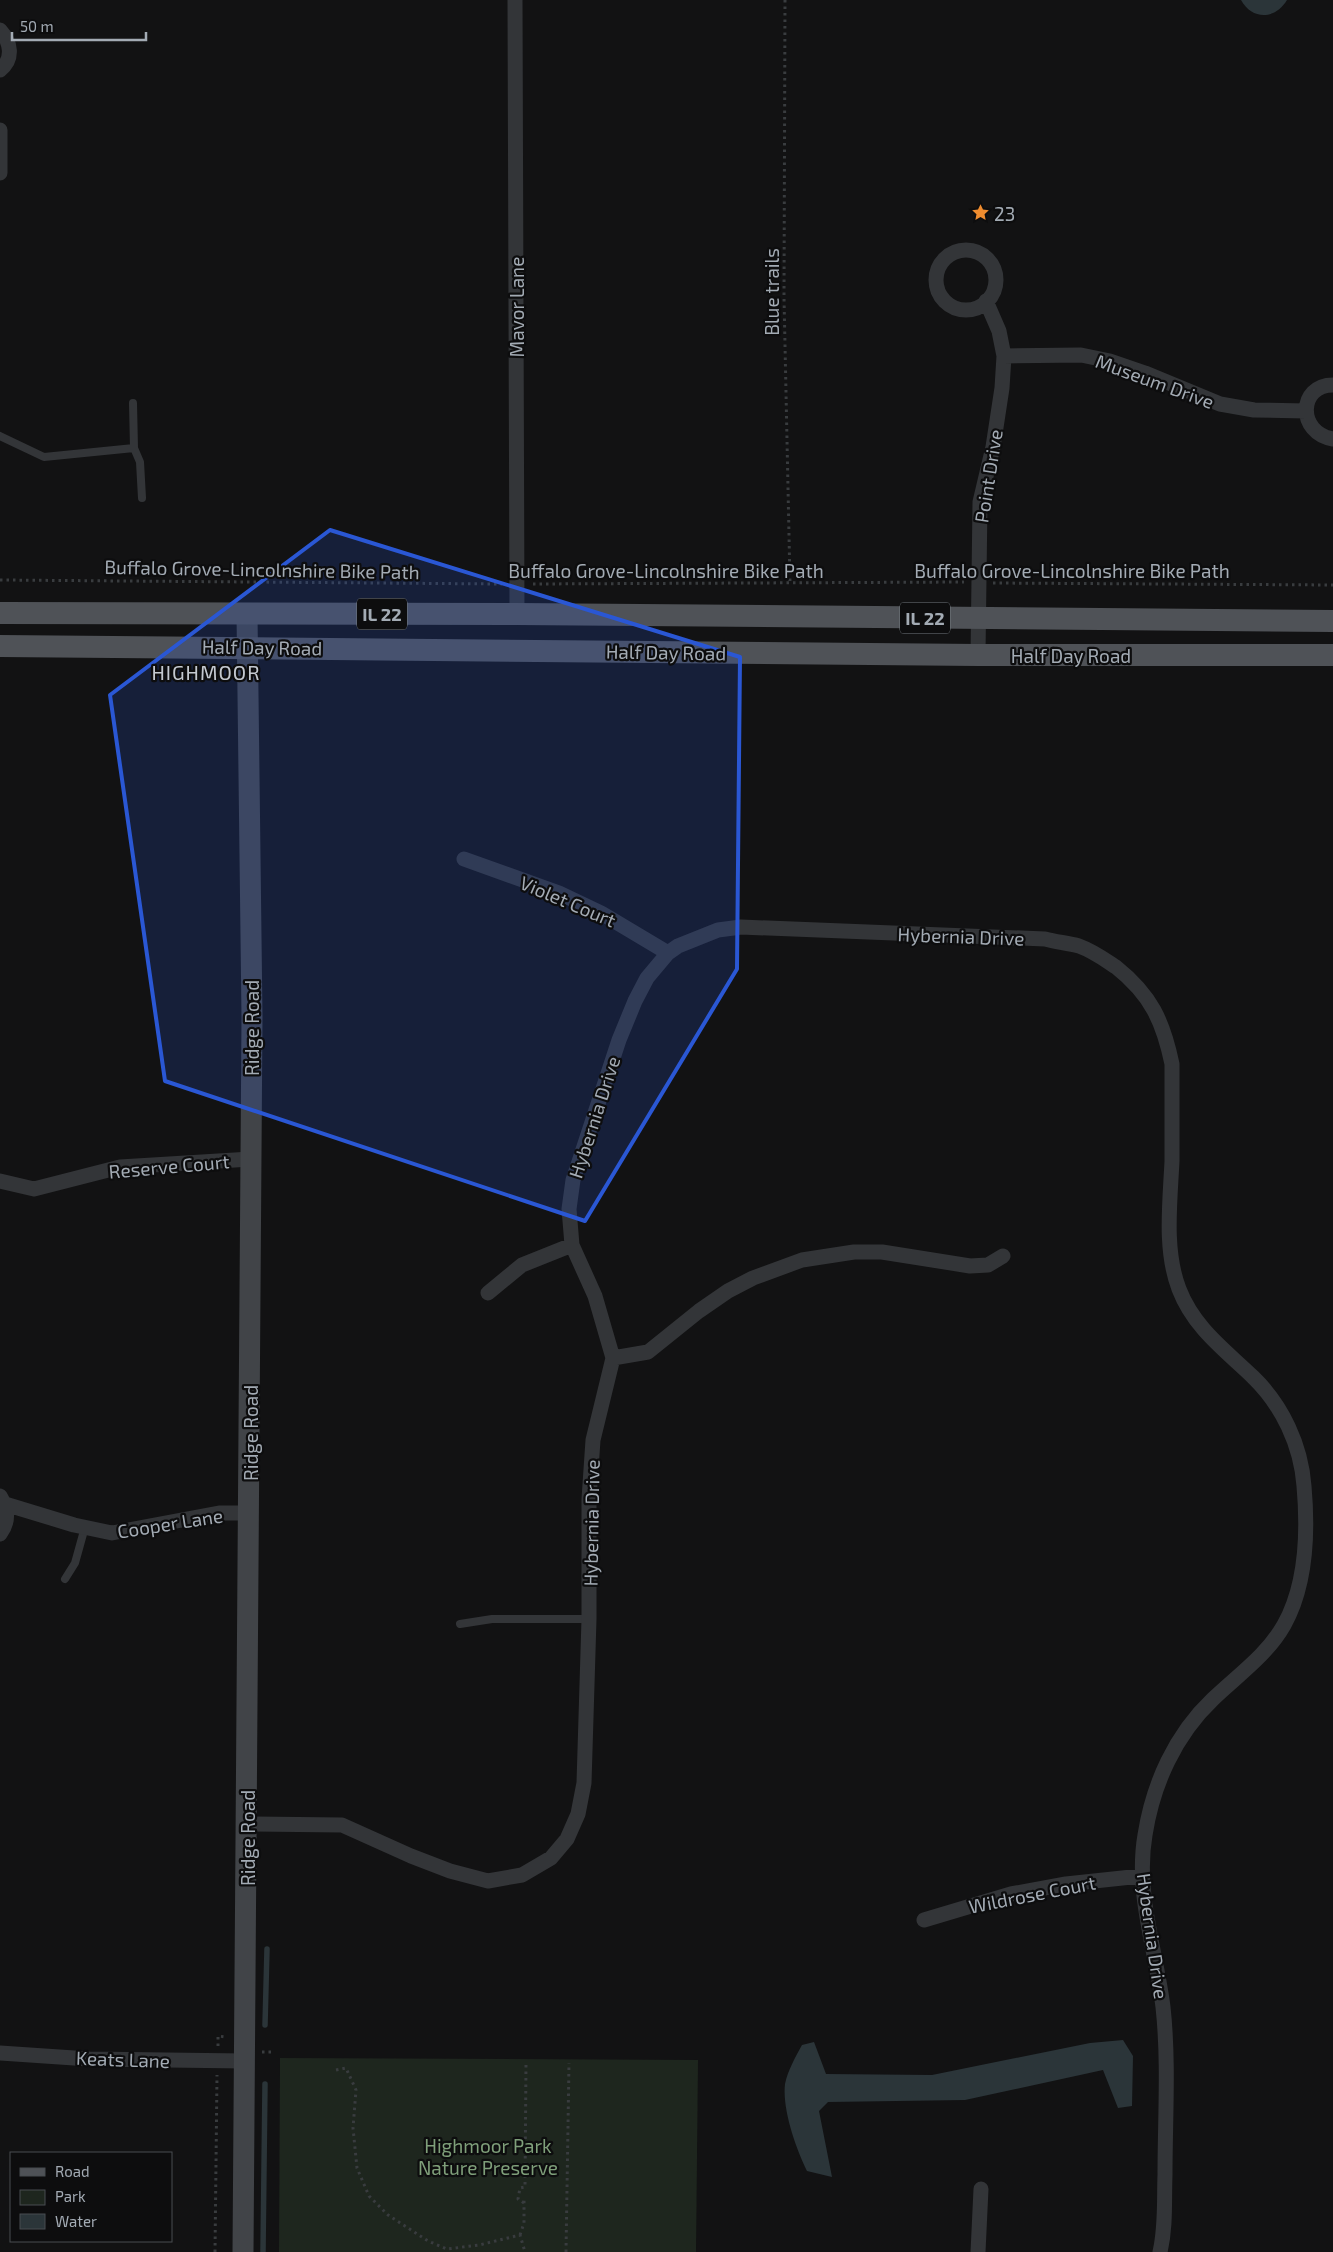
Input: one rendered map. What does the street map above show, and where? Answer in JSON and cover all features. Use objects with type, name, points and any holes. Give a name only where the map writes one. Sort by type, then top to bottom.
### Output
[{"type":"main road","name":"Half Day Road","points":[[0,613],[517,614],[1333,621]]},
{"type":"main road","name":"Half Day Road","points":[[0,646],[247,646],[978,655],[1333,655]]},
{"type":"street","name":"Mavor Lane","points":[[515,0],[517,614]]},
{"type":"street","points":[[0,30],[6,36],[10,52],[8,60],[0,70]]},
{"type":"street","points":[[0,130],[0,172]]},
{"type":"street","name":"Point Drive","points":[[978,655],[980,502],[993,448],[1002,388],[1004,356],[999,331],[986,301]]},
{"type":"street","name":"Museum Drive","points":[[1004,356],[1081,355],[1145,373],[1220,404],[1254,410],[1306,411]]},
{"type":"street","points":[[1333,385],[1320,388],[1312,394],[1306,411],[1311,428],[1317,434],[1333,439]]},
{"type":"street","name":"Ridge Road","points":[[243,2252],[248,1824],[252,1017],[247,614]]},
{"type":"street","name":"Violet Court","points":[[464,860],[559,893],[601,913],[668,953]]},
{"type":"street","name":"Hybernia Drive","points":[[248,1824],[342,1825],[450,1871],[488,1881],[522,1875],[551,1858],[567,1839],[574,1822],[584,1782],[590,1619],[589,1499],[593,1440],[613,1358],[595,1296],[572,1245],[569,1209],[576,1170],[619,1040],[635,1001],[648,978],[668,953],[718,930],[741,927],[1045,939],[1079,946],[1102,957],[1136,983],[1160,1019],[1168,1041],[1172,1064],[1169,1211],[1173,1265],[1179,1289],[1195,1319],[1207,1336],[1255,1379],[1273,1399],[1286,1422],[1299,1455],[1304,1486],[1304,1558],[1298,1590],[1284,1624],[1263,1654],[1211,1701],[1182,1735],[1153,1796],[1144,1836],[1141,1876],[1164,2021],[1165,2043],[1166,2206],[1160,2252]]},
{"type":"street","name":"Reserve Court","points":[[0,1181],[34,1189],[120,1167],[251,1159]]},
{"type":"street","points":[[488,1293],[522,1265],[572,1245]]},
{"type":"street","points":[[613,1358],[648,1352],[699,1311],[728,1291],[753,1278],[802,1260],[854,1252],[882,1252],[970,1266],[988,1265],[1003,1256]]},
{"type":"street","name":"Cooper Lane","points":[[0,1534],[6,1523],[2,1500],[85,1528],[112,1533],[219,1513],[249,1513]]},
{"type":"street","name":"Wildrose Court","points":[[924,1920],[1011,1894],[1066,1884],[1141,1876]]},
{"type":"street","name":"Keats Lane","points":[[0,2053],[89,2059],[245,2061]]},
{"type":"street","points":[[978,2252],[980,2189]]},
{"type":"lane","points":[[133,403],[134,448],[140,462],[142,498]]},
{"type":"lane","points":[[0,436],[44,457],[134,448]]},
{"type":"lane","points":[[65,1579],[75,1563],[85,1528]]},
{"type":"lane","points":[[460,1624],[492,1618],[590,1619]]},
{"type":"path","name":"Blue trails","points":[[785,0],[784,297],[790,583]]},
{"type":"path","name":"Buffalo Grove-Lincolnshire Bike Path","points":[[0,580],[366,584],[978,582],[1333,585]]},
{"type":"path","points":[[525,2252],[520,2236],[524,2223],[524,2202],[518,2199],[517,2194],[520,2188],[525,2187],[526,2063]]},
{"type":"path","points":[[566,2252],[569,2063]]},
{"type":"path","points":[[336,2070],[346,2068],[356,2090],[353,2128],[357,2168],[369,2196],[388,2215],[428,2241],[447,2248],[520,2236]]},
{"type":"highlighted area","points":[[330,530],[740,657],[737,969],[585,1221],[165,1081],[110,695]]},
{"type":"green space","name":"Highmoor Park Nature Preserve","points":[[280,2058],[698,2060],[696,2252],[279,2252]]},
{"type":"water","points":[[1241,0],[1287,0],[1276,11],[1264,15],[1251,11]]},
{"type":"water","points":[[1123,2040],[1133,2056],[1132,2106],[1118,2108],[1103,2070],[965,2100],[828,2102],[819,2111],[832,2177],[807,2171],[794,2140],[786,2105],[785,2084],[792,2064],[802,2045],[814,2042],[826,2074],[932,2075],[1090,2043]]},
{"type":"waterway","points":[[265,2025],[267,1949]]},
{"type":"waterway","points":[[263,2252],[265,2084]]},
{"type":"place","name":"23","points":[[980,213]]},
{"type":"district","name":"HIGHMOOR","points":[[206,672]]}]
